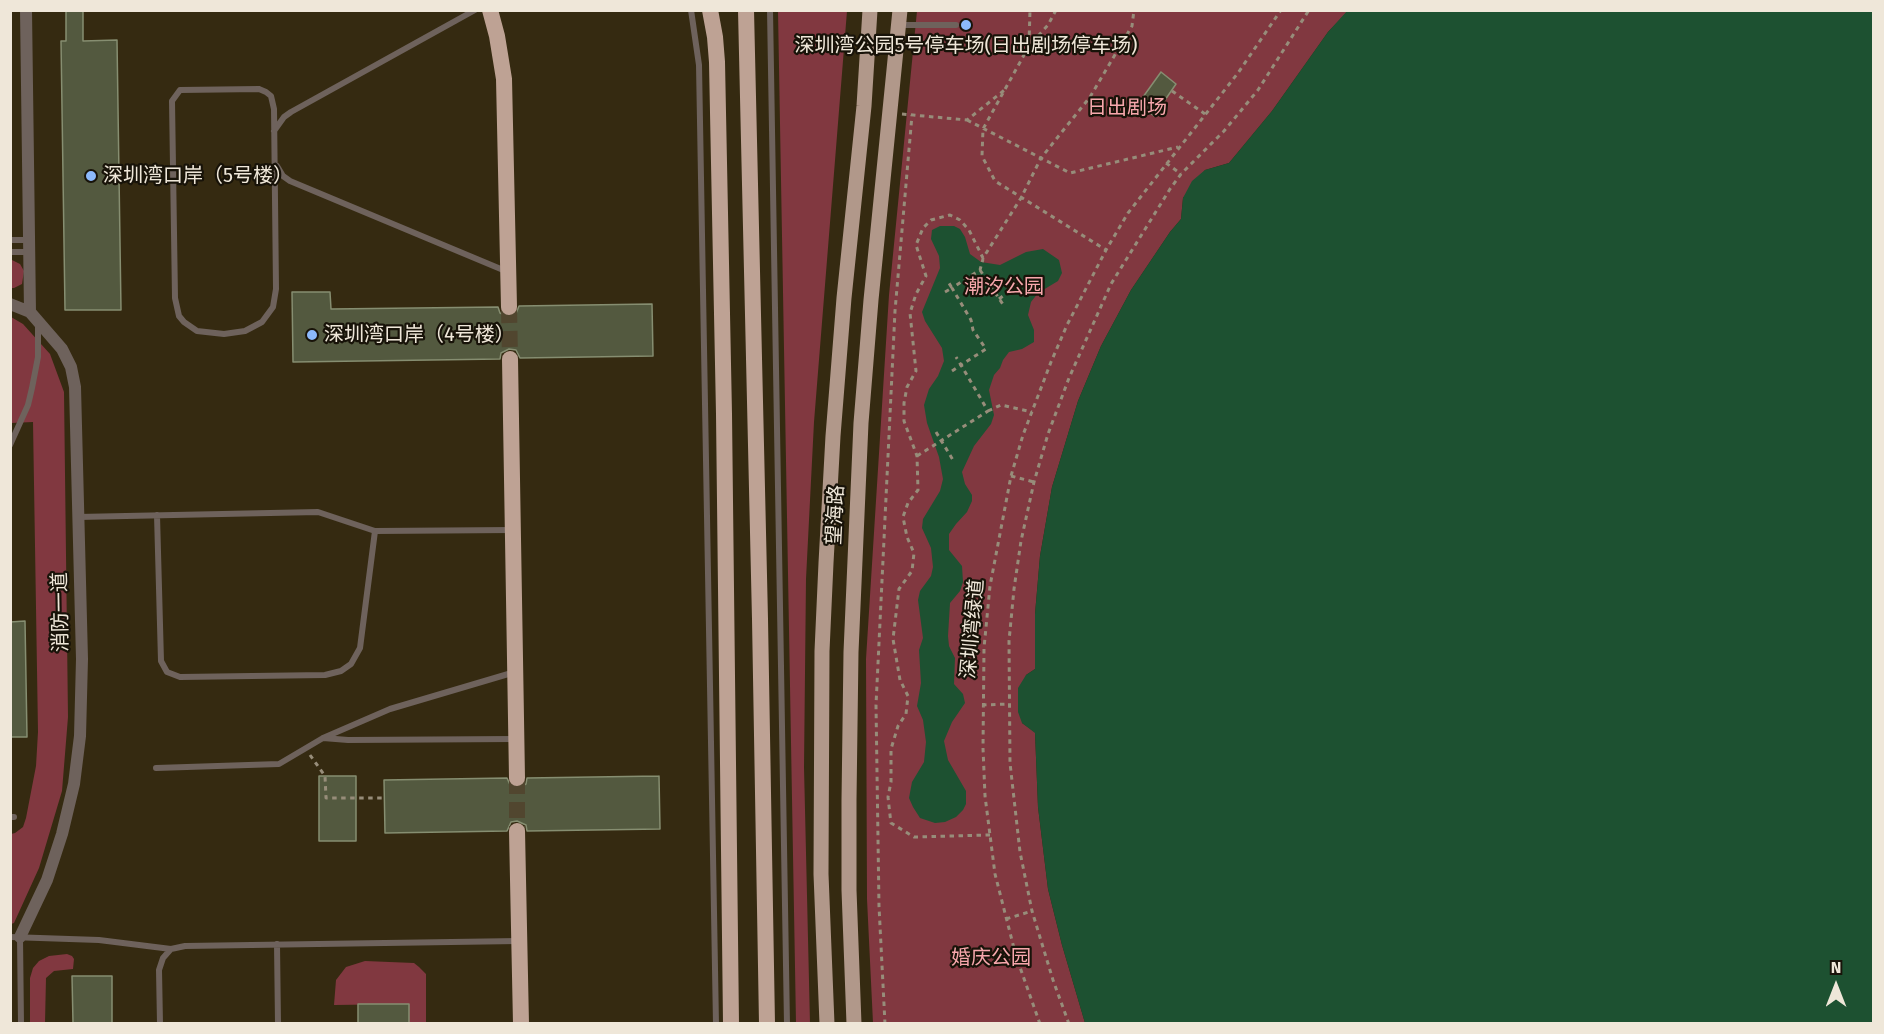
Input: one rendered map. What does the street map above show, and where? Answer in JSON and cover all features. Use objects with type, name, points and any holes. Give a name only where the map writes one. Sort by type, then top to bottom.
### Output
[{"type":"highway","points":[[490,10],[498,36],[504,79],[509,307]]},
{"type":"highway","points":[[710,10],[717,63],[724,390],[730,1023]]},
{"type":"highway","points":[[746,10],[767,1023]]},
{"type":"highway","points":[[510,358],[517,778]]},
{"type":"highway","points":[[517,831],[521,1023]]},
{"type":"main road","name":"望海路","points":[[826,1023],[821,874],[822,651],[833,436],[844,298],[864,106],[870,10]]},
{"type":"main road","name":"望海路","points":[[854,1023],[849,890],[851,652],[861,423],[899,18]]},
{"type":"street","points":[[26,10],[30,246],[34,316]]},
{"type":"street","name":"消防一道","points":[[10,304],[34,316],[62,349],[71,367],[75,387],[82,659],[80,736],[74,784],[62,834],[47,880],[15,937]]},
{"type":"lane","points":[[274,131],[284,117],[291,112],[475,10]]},
{"type":"lane","points":[[691,10],[699,65],[716,1023]]},
{"type":"lane","points":[[770,10],[787,1023]]},
{"type":"lane","points":[[899,18],[956,25]]},
{"type":"lane","points":[[260,89],[266,92],[273,103],[274,160],[276,289],[273,307],[262,322],[245,331],[217,333],[197,331],[179,316],[175,298],[172,101],[180,90],[260,89]]},
{"type":"lane","points":[[274,160],[278,170],[290,181],[508,272]]},
{"type":"lane","points":[[10,240],[30,246]]},
{"type":"lane","points":[[10,252],[30,246]]},
{"type":"lane","points":[[10,445],[28,405],[38,357],[34,316]]},
{"type":"lane","points":[[78,517],[318,513],[375,531],[513,530]]},
{"type":"lane","points":[[158,515],[161,661],[167,672],[180,677],[325,675],[341,671],[351,664],[360,648],[375,531]]},
{"type":"lane","points":[[156,768],[279,764],[323,738],[390,709],[515,672]]},
{"type":"lane","points":[[323,738],[348,740],[516,739]]},
{"type":"lane","points":[[21,1023],[15,937],[99,940],[171,949],[201,945],[520,941]]},
{"type":"lane","points":[[277,944],[278,1023]]},
{"type":"lane","points":[[160,1023],[159,970],[163,958],[171,949]]},
{"type":"path","points":[[1029,46],[1030,10]]},
{"type":"path","points":[[1056,10],[1048,25],[1029,46],[983,129],[982,156],[995,181],[1106,250]]},
{"type":"path","points":[[945,292],[980,270],[983,258],[1021,198],[1041,158],[1090,97],[1132,26],[1134,10]]},
{"type":"path","name":"深圳湾绿道","points":[[1040,1023],[1006,919],[996,874],[985,787],[982,705],[984,648],[990,586],[1011,476],[1032,412],[1067,324],[1106,250],[1128,213],[1238,73],[1281,10]]},
{"type":"path","points":[[1069,1023],[1032,911],[1020,852],[1010,763],[1009,641],[1021,541],[1034,482],[1048,434],[1090,327],[1111,284],[1181,174],[1224,131],[1258,90],[1309,10]]},
{"type":"path","points":[[967,120],[1008,87]]},
{"type":"path","points":[[1172,91],[1205,114]]},
{"type":"path","points":[[891,112],[967,120],[1070,173],[1179,147]]},
{"type":"path","points":[[885,1023],[879,906],[876,705],[895,311],[912,115]]},
{"type":"path","points":[[1166,163],[1181,174]]},
{"type":"path","points":[[983,258],[969,230],[960,220],[950,215],[931,220],[923,228],[916,245],[926,276],[916,294],[910,313],[916,371],[908,387],[904,404],[904,421],[917,456],[918,490],[908,503],[903,517],[907,537],[914,553],[912,571],[899,589],[893,639],[900,680],[908,696],[906,714],[898,726],[891,749],[891,782],[888,797],[891,823],[914,837],[990,836]]},
{"type":"path","points":[[980,270],[1004,306]]},
{"type":"path","points":[[947,280],[971,320],[973,330],[986,349],[952,371]]},
{"type":"path","points":[[999,299],[1007,293]]},
{"type":"path","points":[[956,357],[988,411]]},
{"type":"path","points":[[917,456],[1001,405],[1032,412]]},
{"type":"path","points":[[936,432],[953,460]]},
{"type":"path","points":[[1011,476],[1034,482]]},
{"type":"path","points":[[982,705],[1008,704]]},
{"type":"path","points":[[305,748],[325,776],[326,798],[385,798]]},
{"type":"path","points":[[1006,919],[1032,911]]},
{"type":"green space","points":[[778,11],[847,11],[814,422],[806,579],[804,767],[810,1024],[796,1023]]},
{"type":"green space","name":"潮汐公园","points":[[917,11],[1348,11],[1328,32],[1272,111],[1229,163],[1205,170],[1183,198],[1181,219],[1131,290],[1101,346],[1078,401],[1052,487],[1040,556],[1035,614],[1035,669],[1026,675],[1022,723],[1035,732],[1038,807],[1048,889],[1085,1023],[873,1023],[867,899],[866,659],[889,295]]},
{"type":"green space","points":[[10,259],[20,264],[24,271],[22,284],[14,288],[11,288]]},
{"type":"green space","points":[[11,317],[23,324],[50,354],[64,392],[68,717],[62,791],[39,868],[14,923],[11,924],[11,834],[23,827],[26,818],[36,766],[38,732],[33,422],[11,423]]},
{"type":"green space","points":[[67,954],[74,959],[73,969],[54,971],[46,978],[45,1023],[30,1023],[30,978],[33,968],[39,961],[49,956]]},
{"type":"green space","points":[[365,961],[414,963],[426,974],[426,1023],[409,1023],[408,1004],[334,1005],[336,980],[346,967]]},
{"type":"shaded area","points":[[1348,10],[1873,11],[1873,1023],[1085,1023],[1048,889],[1038,807],[1035,733],[1022,723],[1018,712],[1018,688],[1026,675],[1035,669],[1035,614],[1040,556],[1052,487],[1078,401],[1101,346],[1131,290],[1181,219],[1183,198],[1192,181],[1205,170],[1229,163],[1272,111],[1328,32]]},
{"type":"shaded area","name":"潮汐公园","points":[[940,226],[954,226],[960,229],[970,254],[981,262],[1000,265],[1026,252],[1043,249],[1059,260],[1062,273],[1058,281],[1038,293],[1031,302],[1028,315],[1034,330],[1034,342],[1022,349],[1009,352],[994,375],[989,390],[994,415],[991,424],[974,446],[962,472],[965,484],[972,495],[972,501],[967,512],[949,534],[949,550],[962,566],[963,582],[960,591],[950,603],[948,636],[949,646],[955,658],[954,684],[963,694],[965,703],[952,722],[944,741],[948,760],[966,791],[966,804],[956,817],[935,823],[920,818],[909,798],[912,782],[924,762],[926,742],[923,720],[917,706],[921,683],[919,650],[923,638],[918,600],[920,591],[931,576],[933,567],[931,548],[922,528],[923,519],[940,491],[943,479],[924,405],[929,389],[944,361],[942,348],[922,312],[940,268],[939,256],[931,239],[932,230]]},
{"type":"building","name":"深圳湾口岸（5号楼）","points":[[66,10],[83,10],[83,41],[117,40],[121,310],[65,310],[61,41],[66,41]]},
{"type":"building","points":[[1161,72],[1176,84],[1154,116],[1138,104]]},
{"type":"building","points":[[292,292],[330,292],[331,309],[498,307],[500,313],[509,317],[515,316],[519,306],[652,304],[653,356],[520,358],[516,350],[509,349],[501,353],[500,359],[293,362]]},
{"type":"building","points":[[25,621],[27,737],[10,737],[10,622]]},
{"type":"building","points":[[319,776],[356,776],[356,841],[319,841]]},
{"type":"building","points":[[659,776],[660,829],[527,831],[526,825],[517,821],[511,822],[507,831],[385,833],[384,780],[507,778],[511,787],[518,788],[526,784],[527,778]]},
{"type":"building","points":[[72,976],[112,976],[112,1023],[73,1023]]},
{"type":"building","points":[[358,1004],[409,1004],[409,1023],[358,1023]]},
{"type":"tunnel","points":[[509,307],[510,359]]},
{"type":"tunnel","points":[[517,778],[517,831]]},
{"type":"place","name":"深圳湾公园5号停车场(日出剧场停车场)","points":[[966,25]]},
{"type":"place","name":"深圳湾口岸（5号楼）","points":[[91,176]]},
{"type":"place","name":"深圳湾口岸（4号楼）","points":[[312,335]]},
{"type":"park label","name":"日出剧场","points":[[1127,108]]},
{"type":"park label","name":"婚庆公园","points":[[991,958]]}]
